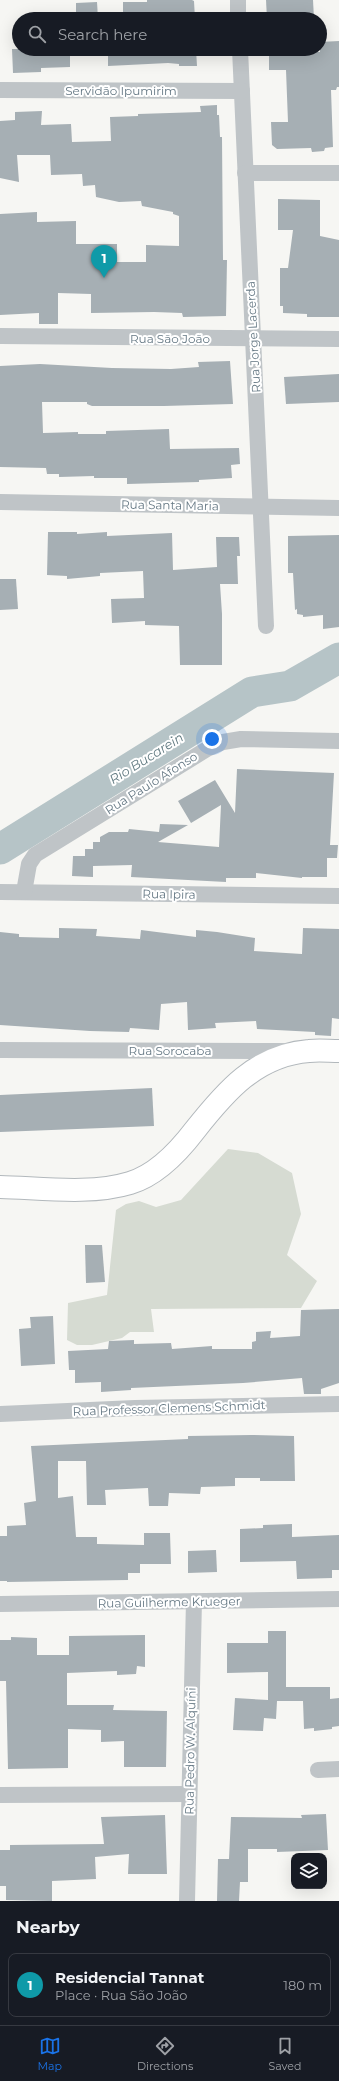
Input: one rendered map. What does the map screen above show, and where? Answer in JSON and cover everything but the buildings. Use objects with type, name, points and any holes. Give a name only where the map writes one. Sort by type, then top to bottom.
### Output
[{"type":"main road","name":"Rua Sorocaba","points":[[308,1051],[339,1051]]},
{"type":"main road","points":[[0,1187],[87,1189],[111,1187],[131,1183],[169,1159],[184,1145],[230,1087],[246,1075],[282,1057],[308,1051]]},
{"type":"street","points":[[238,0],[238,12]]},
{"type":"street","name":"Rua Jorge Lacerda","points":[[240,56],[266,626]]},
{"type":"street","name":"Servidão Ipumirim","points":[[0,90],[242,91]]},
{"type":"street","points":[[246,173],[339,173]]},
{"type":"street","name":"Rua São João","points":[[0,336],[339,339]]},
{"type":"street","name":"Rua Santa Maria","points":[[0,502],[339,508]]},
{"type":"street","name":"Rua Paulo Afonso","points":[[24,892],[29,864],[35,855],[207,749],[223,742],[241,739],[339,741]]},
{"type":"street","name":"Rua Ipira","points":[[0,892],[339,896]]},
{"type":"street","name":"Rua Sorocaba","points":[[0,1050],[308,1051]]},
{"type":"street","name":"Rua Professor Clemens Schmidt","points":[[0,1414],[136,1408],[339,1404]]},
{"type":"street","name":"Rua Guilherme Krueger","points":[[0,1604],[339,1599]]},
{"type":"street","name":"Rua Pedro W. Alquíni","points":[[187,1901],[194,1601]]},
{"type":"street","points":[[318,1770],[339,1769]]},
{"type":"street","points":[[0,1795],[189,1794]]},
{"type":"shaded area","points":[[228,1149],[258,1153],[292,1173],[301,1214],[287,1255],[317,1281],[301,1308],[151,1309],[154,1332],[130,1332],[122,1338],[92,1345],[77,1345],[67,1340],[68,1303],[107,1295],[116,1210],[126,1204],[139,1201],[156,1207],[181,1200]]},
{"type":"waterway","name":"Rio Bucarein","points":[[0,849],[252,692],[290,686],[339,658]]},
{"type":"place","name":"Residencial Tannat","points":[[104,278]]}]
